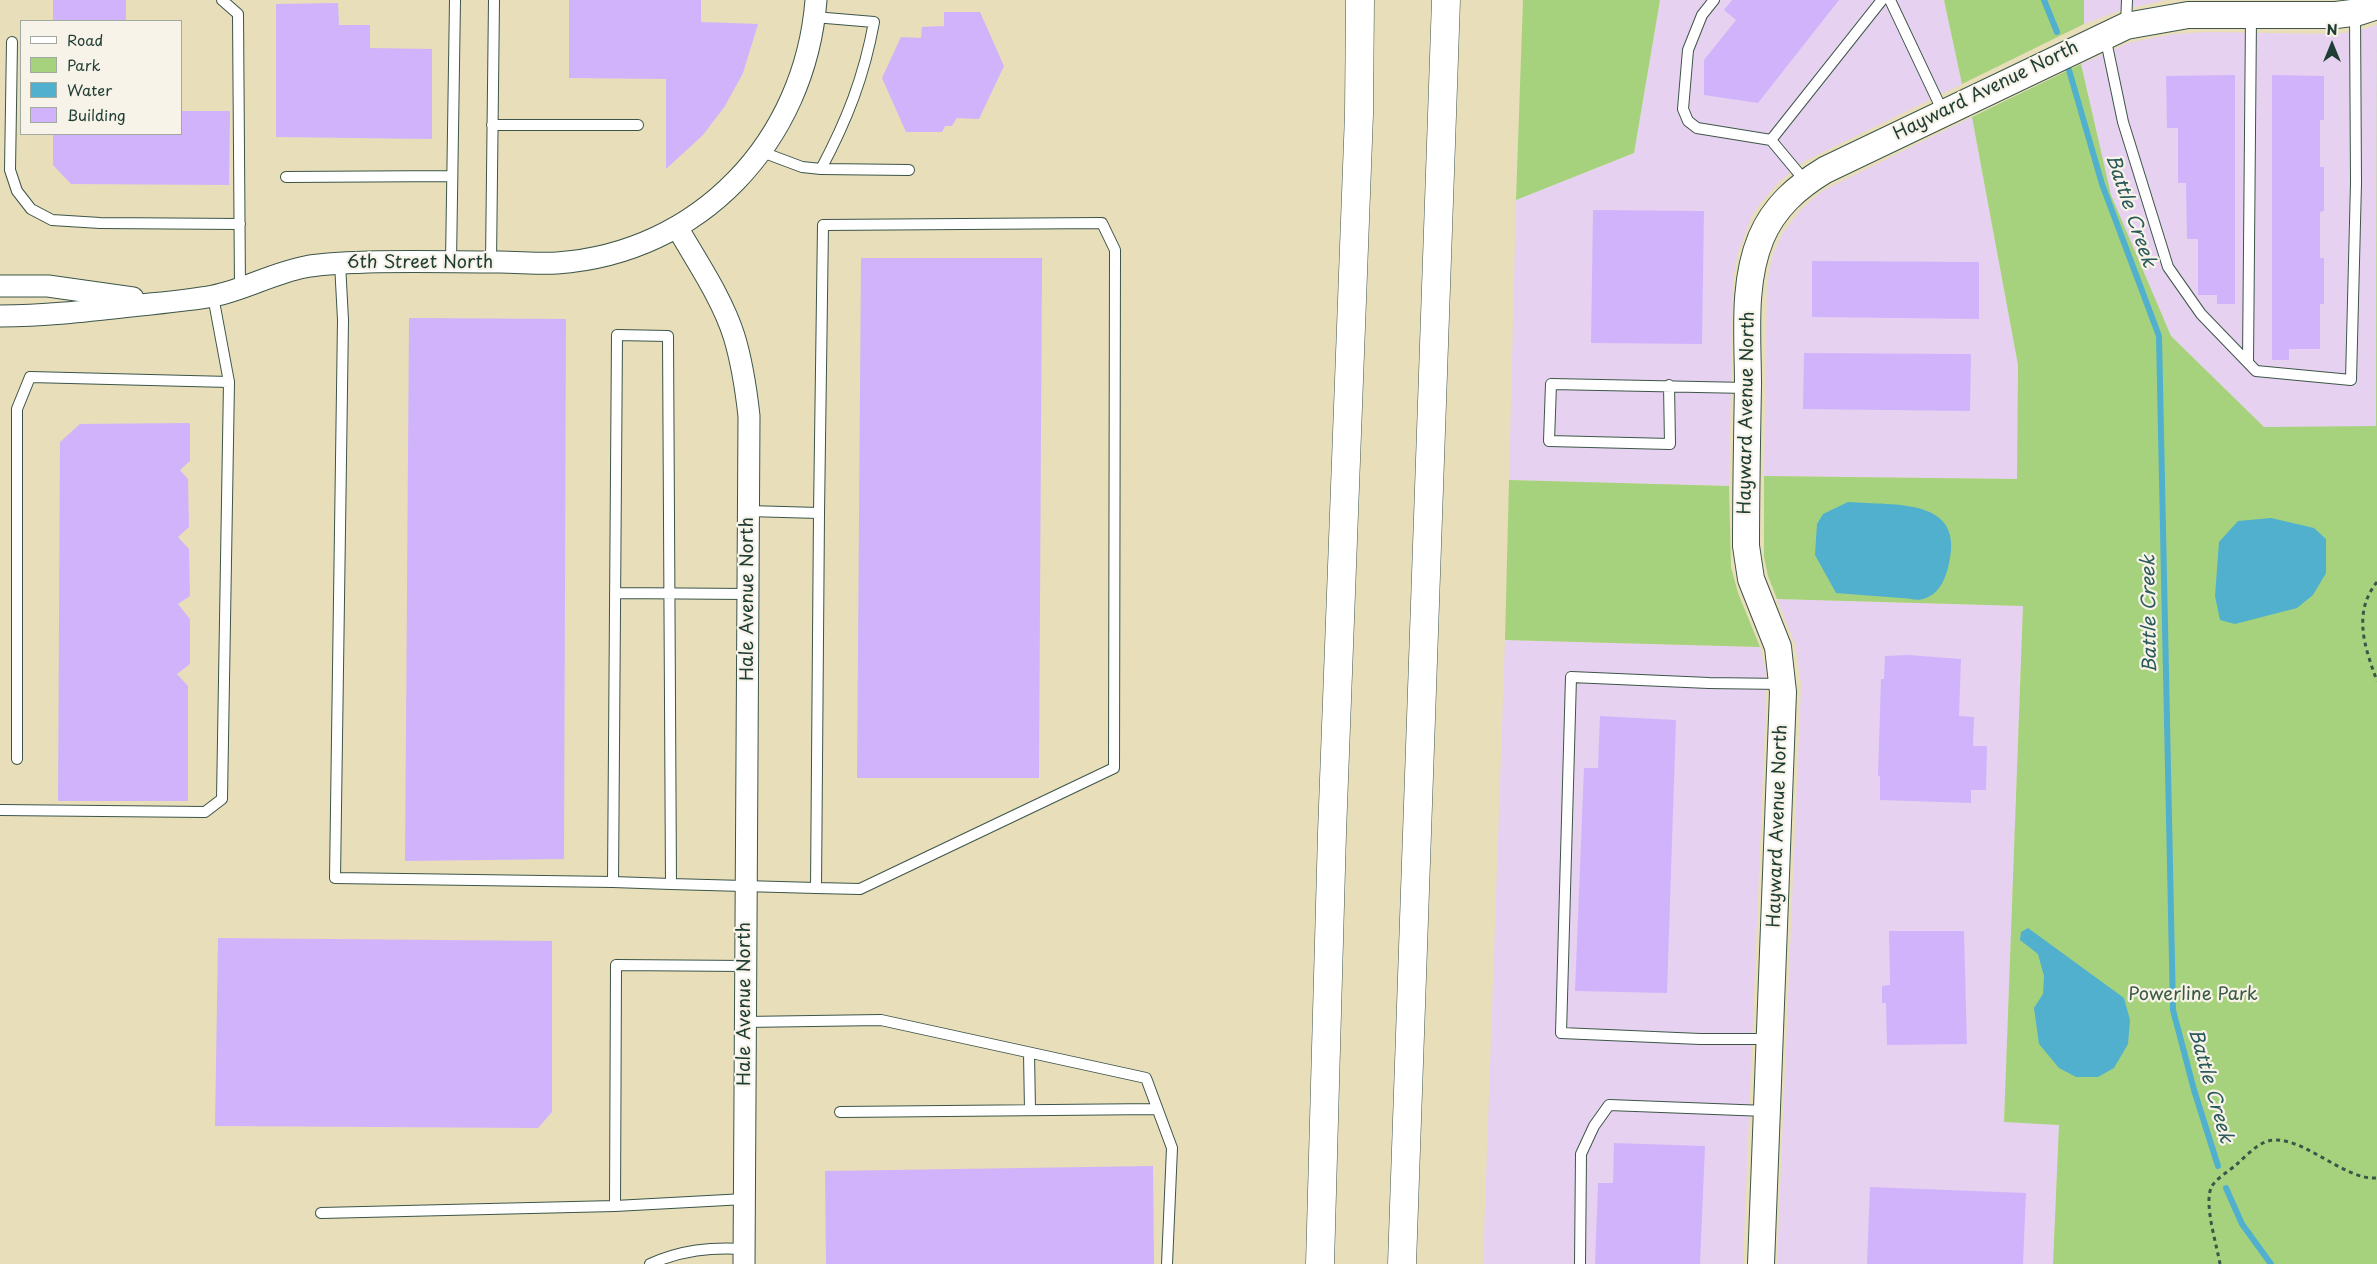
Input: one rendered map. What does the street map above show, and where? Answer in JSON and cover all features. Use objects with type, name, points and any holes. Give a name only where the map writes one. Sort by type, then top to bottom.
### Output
[{"type":"highway","points":[[1320,1264],[1332,833],[1359,114],[1360,0]]},
{"type":"highway","points":[[1402,1264],[1406,1103],[1446,0]]},
{"type":"street","points":[[677,227],[711,203],[739,178],[762,152],[784,116],[803,72],[815,8]]},
{"type":"street","name":"Hayward Avenue North","points":[[1761,1264],[1783,684],[1778,647],[1752,583],[1747,558],[1748,304],[1756,253],[1762,237],[1778,210],[1806,182],[1844,160],[2115,30],[2188,15],[2322,16],[2366,9]]},
{"type":"street","name":"6th Street North","points":[[0,316],[46,316],[213,296],[305,267],[340,263],[556,263],[595,258],[639,245],[677,227]]},
{"type":"street","name":"Hale Avenue North","points":[[677,227],[734,335],[744,376],[749,416],[744,1256]]},
{"type":"street","name":"6th Street North","points":[[0,286],[48,286],[162,303]]},
{"type":"lane","points":[[222,0],[238,14],[240,289]]},
{"type":"lane","points":[[451,262],[455,0]]},
{"type":"lane","points":[[491,262],[494,0]]},
{"type":"lane","points":[[1714,0],[1702,15],[1688,50],[1683,109],[1688,121],[1697,128],[1771,140],[1806,182]]},
{"type":"lane","points":[[1771,140],[1882,0]]},
{"type":"lane","points":[[1890,0],[1943,112]]},
{"type":"lane","points":[[2127,0],[2115,30],[2123,122],[2168,267],[2201,314],[2256,371],[2351,380],[2356,183],[2366,9]]},
{"type":"lane","points":[[815,8],[874,22],[859,86],[841,129],[821,169]]},
{"type":"lane","points":[[2248,362],[2251,16]]},
{"type":"lane","points":[[12,42],[10,170],[16,190],[31,209],[52,220],[100,223],[240,224]]},
{"type":"lane","points":[[492,125],[638,125]]},
{"type":"lane","points":[[762,152],[802,167],[910,170]]},
{"type":"lane","points":[[286,177],[452,176]]},
{"type":"lane","points":[[340,263],[343,320],[335,878],[612,882],[745,885],[816,888],[860,889],[1114,768],[1116,250],[1102,223],[823,225],[816,888]]},
{"type":"lane","points":[[0,810],[104,810],[129,813],[205,812],[222,799],[229,382],[213,296]]},
{"type":"lane","points":[[612,882],[617,335],[668,336],[671,884]]},
{"type":"lane","points":[[17,759],[17,409],[30,377],[229,382]]},
{"type":"lane","points":[[1670,385],[1670,444],[1549,441],[1551,384],[1670,385],[1748,388]]},
{"type":"lane","points":[[748,511],[819,513]]},
{"type":"lane","points":[[615,593],[748,594]]},
{"type":"lane","points":[[1770,1039],[1700,1039],[1562,1033],[1571,677],[1709,684],[1783,684]]},
{"type":"lane","points":[[615,1206],[616,965],[745,966]]},
{"type":"lane","points":[[744,1022],[881,1020],[1146,1078],[1172,1148],[1168,1264]]},
{"type":"lane","points":[[1029,1053],[1030,1110]]},
{"type":"lane","points":[[1580,1264],[1581,1154],[1594,1126],[1610,1105],[1768,1111]]},
{"type":"lane","points":[[840,1112],[1157,1109]]},
{"type":"lane","points":[[321,1213],[615,1206],[745,1199]]},
{"type":"lane","points":[[650,1264],[667,1256],[712,1247],[744,1256]]},
{"type":"path","points":[[2377,582],[2369,592],[2362,626],[2364,645],[2377,681]]},
{"type":"path","points":[[2220,1264],[2209,1200],[2211,1187],[2262,1143],[2275,1140],[2290,1142],[2348,1171],[2377,1178]]},
{"type":"shaded area","points":[[1660,0],[1944,0],[1962,84],[1805,161],[1779,182],[1759,205],[1751,218],[1738,253],[1733,279],[1729,486],[1509,480],[1516,200],[1634,153]]},
{"type":"shaded area","points":[[2084,0],[2166,0],[2122,10],[2084,24]]},
{"type":"shaded area","points":[[2377,25],[2376,427],[2264,427],[2171,336],[2111,195],[2081,64],[2128,43],[2173,34],[2208,32],[2333,34],[2354,32]]},
{"type":"shaded area","points":[[1972,117],[2018,365],[2017,479],[1764,476],[1767,282],[1773,254],[1782,234],[1800,210],[1822,191]]},
{"type":"shaded area","points":[[1777,599],[2023,606],[2004,1122],[2059,1124],[2053,1264],[1777,1264],[1801,684],[1795,644]]},
{"type":"shaded area","points":[[1505,640],[1760,647],[1765,668],[1766,701],[1743,1264],[1483,1264]]},
{"type":"green space","points":[[1523,0],[1660,0],[1634,153],[1516,200]]},
{"type":"green space","points":[[1944,0],[2084,0],[2084,24],[1962,84]]},
{"type":"green space","name":"Powerline Park","points":[[2377,25],[2377,1264],[2053,1264],[2059,1125],[2004,1122],[2023,606],[1777,599],[1768,576],[1764,557],[1764,476],[2017,479],[2018,365],[1972,117],[2081,64],[2111,195],[2171,336],[2264,427],[2376,426]]},
{"type":"green space","points":[[1509,480],[1729,486],[1731,567],[1738,593],[1760,647],[1505,640]]},
{"type":"water","points":[[1848,502],[1906,506],[1923,510],[1938,517],[1947,528],[1951,545],[1948,568],[1942,583],[1933,594],[1918,600],[1836,593],[1815,555],[1817,524],[1823,514]]},
{"type":"water","points":[[2271,518],[2314,528],[2326,539],[2326,573],[2313,595],[2297,608],[2235,624],[2220,620],[2215,596],[2219,542],[2238,521]]},
{"type":"water","points":[[2028,928],[2124,998],[2130,1020],[2128,1044],[2114,1068],[2098,1077],[2076,1077],[2059,1068],[2039,1044],[2034,1008],[2043,994],[2044,976],[2038,954],[2020,940],[2021,932]]},
{"type":"building","points":[[53,0],[126,0],[126,20],[53,20]]},
{"type":"building","points":[[569,0],[701,0],[701,22],[758,24],[743,73],[725,106],[703,135],[666,169],[666,79],[569,78]]},
{"type":"building","points":[[1732,0],[1839,0],[1758,103],[1704,95],[1704,60],[1736,20],[1724,10]]},
{"type":"building","points":[[338,3],[339,25],[370,25],[370,48],[432,49],[432,139],[276,137],[276,4]]},
{"type":"building","points":[[944,12],[980,12],[1004,66],[979,119],[957,118],[952,126],[945,126],[942,132],[906,132],[882,78],[901,37],[921,38],[922,27],[944,26]]},
{"type":"building","points":[[2235,75],[2235,304],[2217,304],[2217,295],[2198,295],[2198,239],[2187,239],[2186,183],[2178,183],[2178,128],[2167,128],[2166,76]]},
{"type":"building","points":[[2272,75],[2324,76],[2324,120],[2320,120],[2320,167],[2324,167],[2324,211],[2320,212],[2320,258],[2324,258],[2324,304],[2320,304],[2320,349],[2289,349],[2289,360],[2272,360]]},
{"type":"building","points":[[182,111],[230,111],[229,185],[71,184],[53,165],[53,135],[182,135]]},
{"type":"building","points":[[1593,210],[1704,211],[1702,344],[1591,343]]},
{"type":"building","points":[[861,258],[1042,258],[1039,778],[857,778]]},
{"type":"building","points":[[1812,261],[1979,262],[1979,319],[1812,317]]},
{"type":"building","points":[[409,318],[566,319],[564,859],[405,861]]},
{"type":"building","points":[[1804,353],[1971,354],[1970,411],[1803,409]]},
{"type":"building","points":[[190,423],[190,461],[180,470],[188,479],[189,527],[178,537],[189,549],[190,596],[178,604],[190,619],[190,664],[177,674],[188,686],[188,801],[58,801],[60,442],[80,424]]},
{"type":"building","points":[[1908,655],[1961,659],[1959,716],[1974,717],[1973,746],[1987,746],[1986,790],[1971,790],[1971,803],[1880,800],[1880,776],[1878,776],[1881,679],[1884,679],[1885,656]]},
{"type":"building","points":[[1600,716],[1676,720],[1667,993],[1575,991],[1584,768],[1598,768]]},
{"type":"building","points":[[1889,931],[1964,931],[1967,1044],[1887,1045],[1886,1003],[1882,1003],[1882,986],[1890,985]]},
{"type":"building","points":[[218,938],[552,941],[552,1112],[538,1128],[215,1126]]},
{"type":"building","points":[[1614,1143],[1705,1146],[1700,1264],[1595,1264],[1598,1183],[1613,1183]]},
{"type":"building","points":[[1153,1166],[1154,1264],[826,1264],[825,1171]]},
{"type":"building","points":[[1870,1187],[2026,1193],[2023,1264],[1867,1264]]},
{"type":"waterway","name":"Battle Creek","points":[[2044,0],[2057,32]]},
{"type":"waterway","name":"Battle Creek","points":[[2069,70],[2102,184],[2159,336],[2173,1010],[2194,1090],[2218,1166]]},
{"type":"waterway","name":"Battle Creek","points":[[2226,1188],[2242,1224],[2271,1264]]}]
